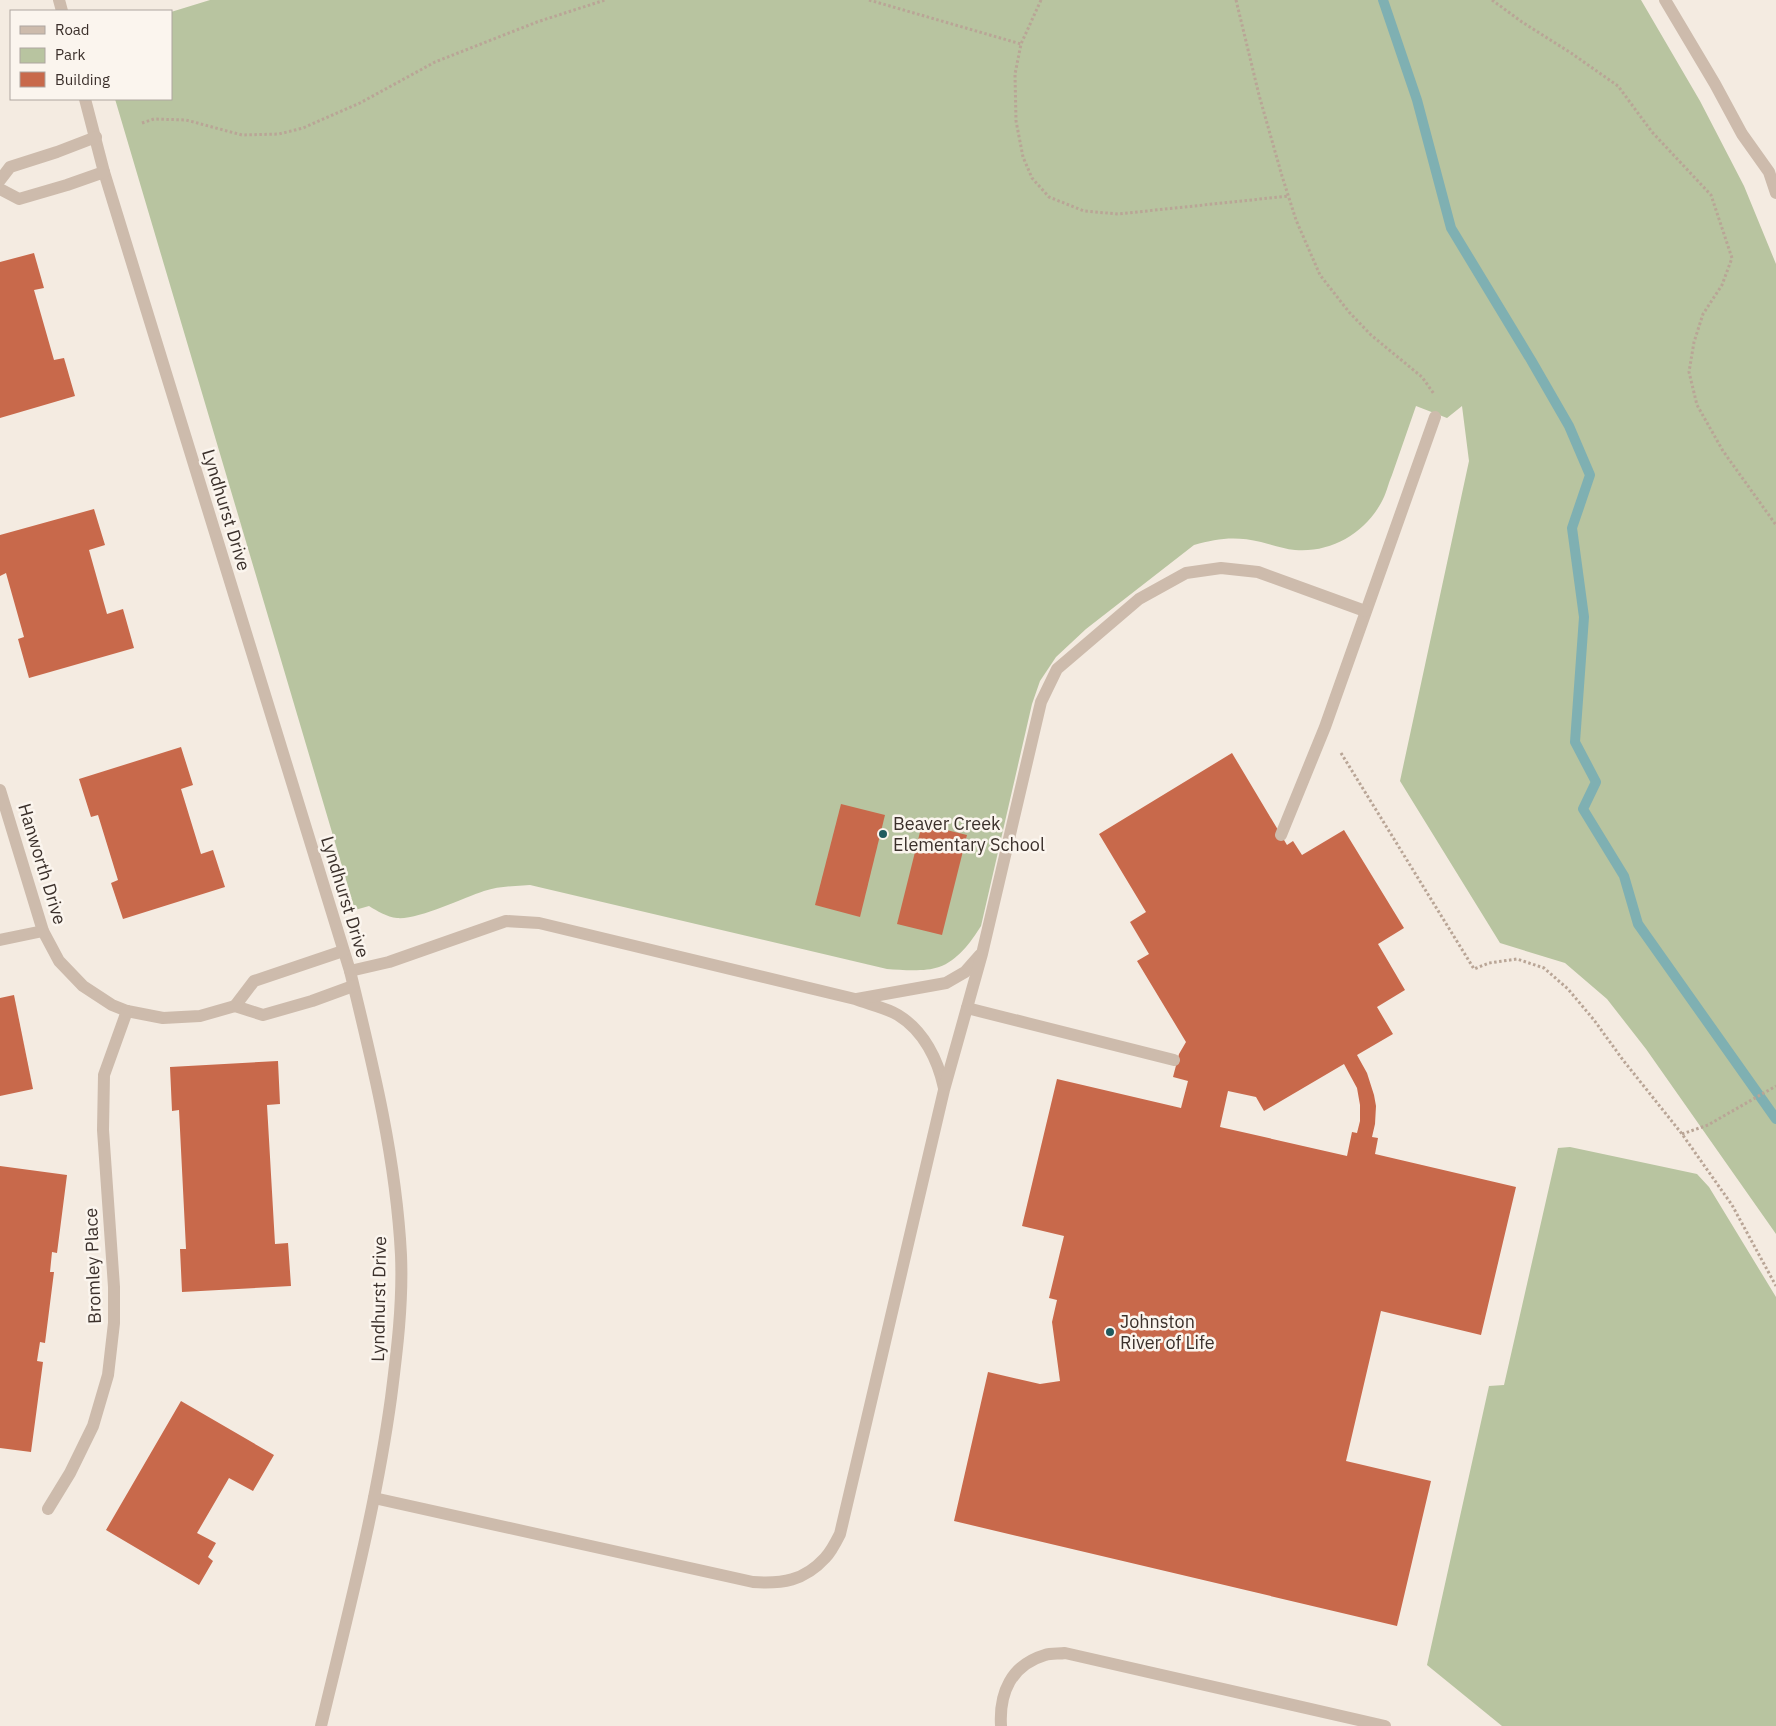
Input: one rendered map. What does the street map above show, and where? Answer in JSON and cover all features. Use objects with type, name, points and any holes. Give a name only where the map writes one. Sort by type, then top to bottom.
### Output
[{"type":"street","points":[[1665,0],[1715,84],[1742,134],[1769,172],[1776,193]]},
{"type":"street","name":"Lyndhurst Drive","points":[[85,100],[104,172],[350,971],[379,1089],[392,1167],[401,1256],[399,1341],[386,1436],[374,1498],[321,1726]]},
{"type":"street","points":[[0,180],[10,167],[96,137]]},
{"type":"street","points":[[0,189],[18,199],[104,172]]},
{"type":"street","points":[[1281,835],[1325,727],[1435,417]]},
{"type":"street","points":[[374,1498],[753,1582],[776,1584],[801,1577],[826,1558],[840,1534],[944,1090],[982,954],[1041,702],[1058,670],[1139,599],[1186,573],[1221,568],[1258,572],[1365,612]]},
{"type":"street","name":"Hanworth Drive","points":[[0,790],[43,931],[59,961],[84,986],[112,1005],[127,1011],[163,1018],[200,1016],[234,1006]]},
{"type":"street","points":[[350,971],[389,962],[506,921],[539,922],[855,999],[898,1015],[916,1030],[929,1047],[940,1068],[944,1090]]},
{"type":"street","points":[[0,940],[43,931]]},
{"type":"street","points":[[343,951],[254,981],[234,1006],[263,1015],[312,1001],[353,986]]},
{"type":"street","points":[[855,999],[946,982],[965,972],[982,954]]},
{"type":"street","points":[[967,1008],[1174,1060]]},
{"type":"street","name":"Bromley Place","points":[[48,1509],[70,1473],[93,1426],[108,1375],[114,1323],[103,1130],[104,1075],[127,1011]]},
{"type":"street","points":[[1001,1726],[1000,1708],[1005,1690],[1014,1674],[1029,1662],[1046,1655],[1065,1653],[1386,1726]]},
{"type":"path","points":[[142,123],[154,119],[186,120],[242,135],[279,134],[303,128],[360,103],[435,62],[537,22],[605,0]]},
{"type":"path","points":[[869,0],[1021,44]]},
{"type":"path","points":[[1041,0],[1021,44],[1015,74],[1016,121],[1023,157],[1032,178],[1050,197],[1084,211],[1118,214],[1289,196]]},
{"type":"path","points":[[1236,0],[1259,95],[1296,220],[1320,275],[1349,312],[1371,335],[1422,377],[1434,395],[1435,417]]},
{"type":"path","points":[[1492,0],[1618,86],[1652,132],[1711,195],[1732,258],[1722,285],[1703,314],[1694,342],[1689,372],[1696,405],[1724,450],[1776,525]]},
{"type":"path","points":[[1325,727],[1474,969],[1489,963],[1517,959],[1544,968],[1574,995],[1622,1060],[1682,1134],[1732,1205],[1776,1286]]},
{"type":"path","points":[[1682,1134],[1708,1125],[1776,1086]]},
{"type":"green space","points":[[210,0],[1641,0],[1700,101],[1744,186],[1776,264],[1776,1234],[1646,1049],[1607,999],[1565,963],[1500,943],[1400,781],[1469,461],[1462,406],[1447,418],[1416,406],[1383,500],[1365,524],[1345,539],[1333,545],[1308,550],[1291,549],[1235,538],[1219,539],[1194,545],[1086,629],[1056,657],[1040,681],[1032,704],[981,926],[963,950],[946,964],[927,970],[887,969],[530,885],[490,889],[428,912],[406,918],[390,916],[369,906],[355,910],[115,100],[172,100],[172,12]]},
{"type":"green space","points":[[1570,1147],[1697,1174],[1709,1187],[1776,1297],[1776,1726],[1502,1726],[1427,1665],[1489,1386],[1504,1385],[1558,1148]]},
{"type":"building","points":[[34,253],[44,288],[34,290],[54,360],[64,358],[75,396],[0,418],[0,262]]},
{"type":"building","points":[[94,509],[105,545],[89,550],[107,614],[123,609],[134,648],[29,678],[18,639],[24,637],[6,573],[0,576],[0,535]]},
{"type":"building","points":[[181,747],[193,785],[181,789],[201,854],[213,850],[225,887],[123,919],[111,883],[118,880],[98,815],[91,817],[79,779]]},
{"type":"building","points":[[1232,753],[1287,845],[1293,841],[1302,855],[1344,830],[1404,928],[1378,944],[1405,990],[1377,1007],[1393,1034],[1357,1055],[1367,1073],[1376,1106],[1372,1137],[1378,1138],[1375,1154],[1516,1187],[1481,1335],[1381,1311],[1346,1461],[1431,1481],[1397,1626],[954,1521],[988,1372],[1040,1384],[1060,1381],[1052,1322],[1057,1300],[1049,1298],[1064,1236],[1022,1226],[1057,1079],[1181,1108],[1188,1081],[1173,1077],[1179,1054],[1186,1042],[1137,961],[1149,954],[1130,922],[1146,912],[1099,834]],"holes":[[[1344,1064],[1357,1088],[1360,1121],[1357,1133],[1352,1132],[1347,1156],[1220,1127],[1228,1091],[1256,1097],[1264,1111]]]},
{"type":"building","points":[[841,804],[885,815],[860,917],[815,905]]},
{"type":"building","points":[[922,824],[967,835],[942,935],[897,924]]},
{"type":"building","points":[[14,995],[33,1089],[0,1096],[0,998]]},
{"type":"building","points":[[278,1061],[280,1104],[267,1105],[275,1244],[288,1243],[291,1286],[182,1292],[180,1249],[186,1249],[179,1110],[172,1111],[170,1067]]},
{"type":"building","points":[[0,1166],[67,1175],[57,1253],[52,1252],[50,1272],[54,1272],[45,1343],[40,1342],[37,1361],[43,1362],[31,1452],[0,1448]]},
{"type":"building","points":[[181,1401],[274,1455],[253,1491],[229,1478],[197,1533],[216,1543],[208,1557],[213,1561],[199,1585],[106,1530]]},
{"type":"waterway","points":[[1383,0],[1417,100],[1451,228],[1569,426],[1590,475],[1572,528],[1584,617],[1575,742],[1596,782],[1583,809],[1624,876],[1638,924],[1776,1119]]},
{"type":"place","name":"Beaver Creek Elementary School","points":[[883,834]]},
{"type":"place","name":"Johnston River of Life","points":[[1110,1332]]}]
